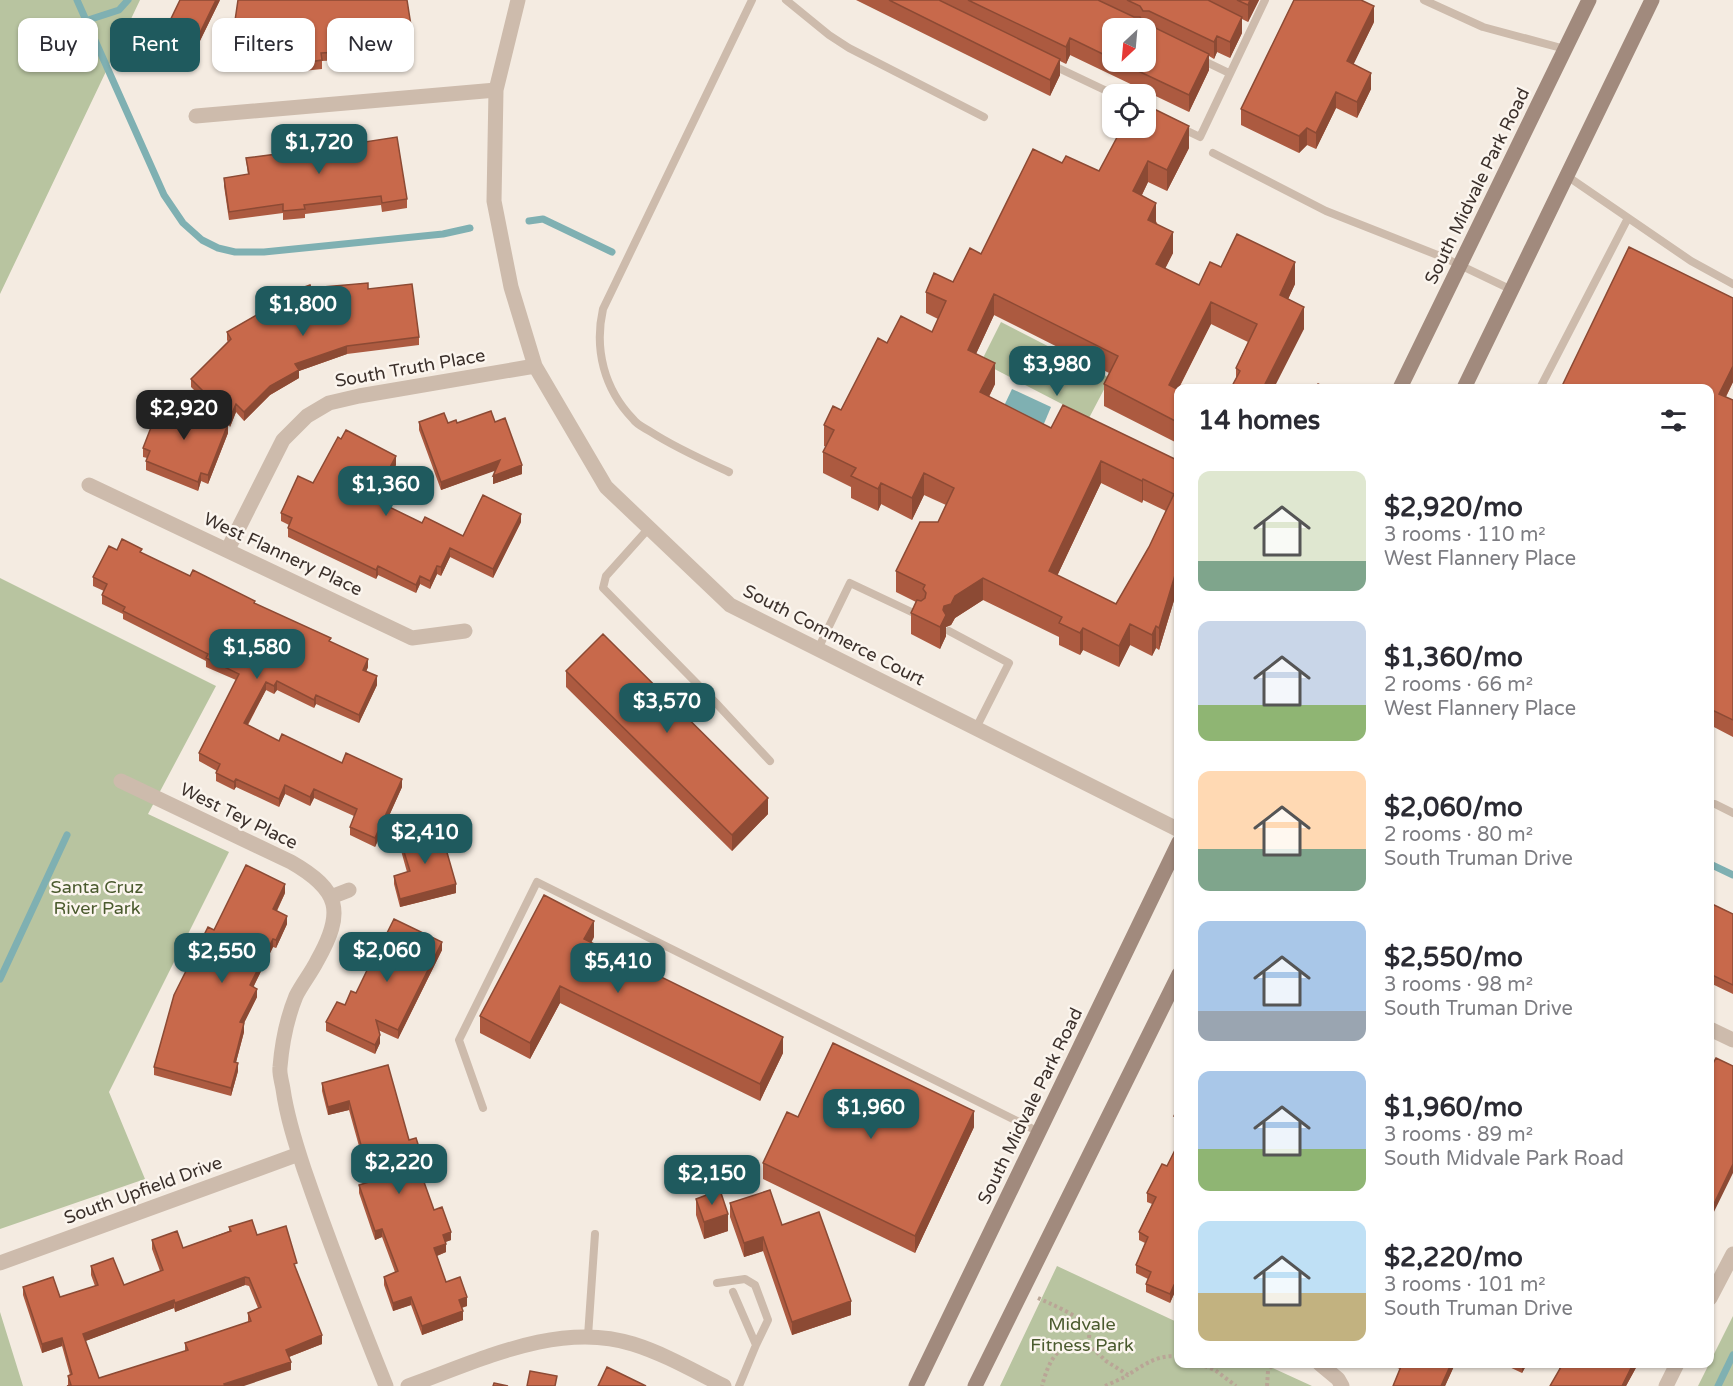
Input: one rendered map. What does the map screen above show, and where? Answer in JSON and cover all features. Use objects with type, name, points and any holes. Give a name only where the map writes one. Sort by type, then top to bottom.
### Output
[{"type":"main road","name":"South Midvale Park Road","points":[[1402,384],[1588,0]]},
{"type":"main road","points":[[1466,384],[1652,0]]},
{"type":"main road","name":"South Midvale Park Road","points":[[916,1386],[1174,852]]},
{"type":"main road","points":[[975,1386],[1174,984]]},
{"type":"street","name":"South Commerce Court","points":[[518,0],[496,90],[494,201],[511,287],[535,366],[606,487],[730,605],[1174,827]]},
{"type":"street","points":[[196,116],[496,90]]},
{"type":"street","name":"South Truth Place","points":[[228,549],[283,440],[307,416],[329,403],[359,396],[535,366]]},
{"type":"street","name":"West Flannery Place","points":[[89,485],[412,638],[465,631]]},
{"type":"street","name":"West Tey Place","points":[[121,781],[291,862],[312,874],[326,887],[331,897]]},
{"type":"street","points":[[349,890],[331,897],[334,926],[319,959],[297,996],[285,1031],[280,1070],[287,1117],[299,1154],[325,1231],[386,1386]]},
{"type":"street","points":[[1714,1031],[1733,1040]]},
{"type":"street","name":"South Upfield Drive","points":[[0,1263],[299,1154]]},
{"type":"street","points":[[1714,1290],[1733,1254]]},
{"type":"street","points":[[408,1386],[520,1347],[550,1339],[588,1336],[631,1343],[663,1355],[720,1385]]},
{"type":"street","points":[[1325,1368],[1338,1379],[1342,1386]]},
{"type":"street","points":[[1666,1386],[1675,1368]]},
{"type":"lane","points":[[729,472],[668,443],[633,421],[612,392],[600,357],[598,328],[603,309],[752,0]]},
{"type":"lane","points":[[786,0],[849,48],[984,117]]},
{"type":"lane","points":[[1167,121],[1200,137],[1264,0]]},
{"type":"lane","points":[[1424,0],[1483,27],[1565,49]]},
{"type":"lane","points":[[1240,25],[1250,30]]},
{"type":"lane","points":[[1188,53],[1229,74]]},
{"type":"lane","points":[[1048,63],[1102,89]]},
{"type":"lane","points":[[1213,153],[1326,211],[1460,265],[1512,290]]},
{"type":"lane","points":[[1567,176],[1691,261],[1733,284]]},
{"type":"lane","points":[[1542,384],[1628,218]]},
{"type":"lane","points":[[650,528],[606,576],[603,588],[770,761]]},
{"type":"lane","points":[[818,649],[850,583],[920,616]]},
{"type":"lane","points":[[949,631],[1009,663],[976,728]]},
{"type":"lane","points":[[1714,804],[1733,813]]},
{"type":"lane","points":[[483,1108],[459,1040],[537,882],[1039,1132]]},
{"type":"lane","points":[[588,1336],[595,1234]]},
{"type":"lane","points":[[717,1283],[745,1279],[755,1285],[768,1320],[739,1386]]},
{"type":"lane","points":[[733,1292],[756,1345]]},
{"type":"path","points":[[1022,1290],[1063,1310],[1086,1325],[1090,1336],[1088,1344]]},
{"type":"path","points":[[1042,1386],[1055,1354],[1076,1343],[1088,1344],[1106,1361],[1128,1376]]},
{"type":"path","points":[[1105,1386],[1155,1360],[1174,1356]]},
{"type":"path","points":[[1210,1368],[1229,1378],[1236,1386]]},
{"type":"path","points":[[1267,1386],[1270,1368]]},
{"type":"green space","points":[[0,0],[140,0],[131,18],[110,18],[110,63],[0,294]]},
{"type":"green space","points":[[1001,322],[1110,378],[1089,418],[981,362]]},
{"type":"green space","name":"Santa Cruz River Park","points":[[0,578],[216,686],[148,814],[229,852],[109,1092],[145,1179],[0,1229]]},
{"type":"green space","name":"Midvale Fitness Park","points":[[1057,1266],[1174,1321],[1174,1368],[1273,1368],[1312,1386],[1000,1386]]},
{"type":"green space","points":[[0,1312],[23,1386],[0,1386]]},
{"type":"green space","points":[[1733,1316],[1733,1386],[1698,1386],[1707,1368],[1714,1368],[1714,1354]]},
{"type":"water","points":[[1012,389],[1051,407],[1043,426],[1003,408]]},
{"type":"building","points":[[180,0],[216,0],[200,33],[200,18],[171,18]]},
{"type":"building","points":[[238,0],[407,0],[410,18],[327,18],[327,53],[321,53],[322,60],[315,61],[315,18],[235,18]]},
{"type":"building","points":[[889,0],[939,0],[1060,59],[1050,80]]},
{"type":"building","points":[[968,0],[1098,0],[1141,18],[1102,18],[1102,54],[1070,38],[1066,47]]},
{"type":"building","points":[[1127,0],[1208,0],[1242,17],[1230,42],[1217,36],[1214,42],[1149,11],[1143,11],[1140,6]]},
{"type":"building","points":[[1237,0],[1250,0],[1248,5]]},
{"type":"building","points":[[1294,0],[1361,0],[1374,6],[1347,61],[1371,73],[1357,102],[1336,92],[1316,133],[1307,128],[1299,136],[1241,109]]},
{"type":"building","points":[[1156,28],[1209,54],[1189,95],[1140,72],[1156,72]]},
{"type":"building","points":[[1156,110],[1189,126],[1167,170],[1148,161],[1133,191],[1156,203],[1148,220],[1173,232],[1156,264],[1199,285],[1210,262],[1221,267],[1237,234],[1295,262],[1280,295],[1304,307],[1265,384],[1233,384],[1240,371],[1236,368],[1257,324],[1211,302],[1169,385],[1174,388],[1174,420],[1104,384],[1118,356],[994,294],[968,350],[995,363],[980,392],[1051,428],[1063,405],[1174,459],[1174,494],[1174,578],[1159,628],[1156,626],[1152,635],[1130,624],[1119,646],[1083,628],[1080,633],[1059,623],[1062,617],[983,578],[955,596],[951,604],[944,606],[943,610],[946,615],[940,627],[911,613],[917,600],[921,601],[925,598],[926,593],[923,589],[925,585],[896,571],[920,522],[938,522],[954,488],[924,473],[912,498],[881,483],[878,489],[851,476],[856,468],[823,452],[834,430],[824,425],[833,406],[841,410],[878,338],[887,343],[901,316],[932,332],[946,301],[926,292],[934,273],[953,282],[970,248],[981,254],[1033,149],[1062,163],[1066,156],[1099,171],[1117,138],[1156,138]],"holes":[[[1101,461],[1174,494],[1149,547],[1116,604],[1049,571]]]},
{"type":"building","points":[[338,137],[339,146],[397,137],[407,199],[382,203],[381,196],[304,205],[305,209],[283,211],[283,204],[229,212],[224,178],[249,174],[246,158],[277,154],[276,145]]},
{"type":"building","points":[[1629,247],[1733,298],[1733,366],[1719,394],[1733,400],[1733,720],[1714,711],[1714,384],[1563,384]]},
{"type":"building","points":[[368,283],[368,289],[412,284],[419,337],[347,346],[295,364],[299,370],[270,386],[244,412],[236,404],[230,418],[191,379],[231,339],[227,332],[279,302],[277,297],[310,285],[311,288]]},
{"type":"building","points":[[162,399],[228,424],[208,475],[201,473],[198,482],[146,461],[150,451],[143,448]]},
{"type":"building","points":[[491,411],[495,422],[505,418],[522,465],[493,476],[500,460],[441,482],[419,422],[444,413],[448,423],[456,420],[457,423]]},
{"type":"building","points":[[346,430],[396,456],[373,499],[422,523],[425,517],[463,536],[483,495],[521,514],[493,569],[450,548],[441,567],[437,566],[430,581],[420,576],[416,585],[378,566],[376,570],[288,528],[292,518],[281,513],[298,476],[313,483],[338,437],[341,439]]},
{"type":"building","points":[[122,539],[142,549],[140,552],[190,576],[193,570],[255,601],[254,603],[331,638],[329,641],[368,659],[363,670],[377,676],[359,715],[316,695],[314,700],[277,681],[274,686],[266,682],[244,723],[279,741],[282,734],[342,763],[346,753],[402,779],[375,838],[350,827],[357,809],[314,789],[310,797],[285,785],[279,799],[236,779],[234,782],[216,773],[220,764],[199,753],[239,674],[206,658],[208,654],[123,611],[125,607],[102,595],[107,584],[93,577],[109,546],[117,550]]},
{"type":"building","points":[[603,634],[768,798],[732,835],[566,671]]},
{"type":"building","points":[[440,828],[456,884],[400,899],[394,876],[410,871],[400,839]]},
{"type":"building","points":[[246,865],[285,884],[273,909],[287,916],[250,985],[257,989],[240,1022],[244,1023],[234,1062],[238,1063],[231,1088],[154,1067],[174,995],[208,927],[214,930]]},
{"type":"building","points":[[544,895],[594,921],[584,939],[783,1037],[760,1084],[560,986],[530,1043],[480,1016]]},
{"type":"building","points":[[1714,905],[1733,914],[1733,985],[1714,976]]},
{"type":"building","points":[[394,919],[442,942],[398,1030],[376,1020],[380,1035],[375,1045],[326,1022],[337,1002],[345,1005],[351,991],[356,993],[371,962],[364,959],[374,939],[382,943]]},
{"type":"building","points":[[833,1043],[974,1111],[915,1236],[763,1163],[787,1112],[798,1117]]},
{"type":"building","points":[[1716,1058],[1733,1066],[1733,1164],[1714,1204],[1714,1062]]},
{"type":"building","points":[[388,1065],[409,1140],[416,1138],[425,1166],[419,1168],[434,1210],[442,1207],[451,1232],[443,1235],[446,1244],[434,1248],[446,1282],[460,1277],[467,1297],[459,1300],[463,1311],[422,1326],[411,1297],[393,1303],[384,1277],[398,1271],[382,1229],[375,1231],[359,1185],[369,1182],[361,1158],[364,1156],[349,1101],[328,1107],[322,1083]]},
{"type":"building","points":[[1174,1152],[1174,1285],[1170,1294],[1146,1284],[1151,1272],[1136,1265],[1148,1237],[1139,1232],[1156,1197],[1147,1193],[1162,1164],[1167,1166]]},
{"type":"building","points":[[720,1190],[728,1214],[704,1222],[696,1199]]},
{"type":"building","points":[[770,1190],[782,1225],[819,1212],[851,1301],[792,1322],[763,1237],[744,1243],[730,1203]]},
{"type":"building","points":[[252,1220],[257,1235],[286,1226],[297,1263],[294,1264],[322,1335],[286,1350],[291,1362],[224,1384],[225,1386],[67,1386],[71,1385],[68,1376],[72,1374],[62,1338],[42,1344],[23,1287],[53,1277],[60,1297],[98,1285],[91,1266],[113,1258],[124,1285],[163,1270],[152,1240],[177,1231],[183,1248],[231,1231],[229,1227]],"holes":[[[245,1277],[249,1278],[261,1307],[248,1313],[251,1321],[185,1343],[188,1350],[99,1378],[83,1334],[174,1300],[175,1303]]]},
{"type":"building","points":[[607,1367],[646,1386],[598,1386]]},
{"type":"building","points":[[1400,1368],[1449,1368],[1441,1386],[1393,1386]]},
{"type":"building","points":[[1560,1368],[1631,1368],[1622,1386],[1550,1386]]},
{"type":"building","points":[[530,1371],[557,1376],[555,1386],[527,1386]]},
{"type":"waterway","points":[[77,0],[164,195],[183,223],[202,240],[218,248],[235,252],[264,252],[443,234],[470,228]]},
{"type":"waterway","points":[[94,18],[119,10],[128,0]]},
{"type":"waterway","points":[[529,221],[543,219],[612,252]]},
{"type":"waterway","points":[[0,979],[67,835]]},
{"type":"waterway","points":[[1714,866],[1733,875]]},
{"type":"waterway","points":[[1718,1386],[1733,1355]]}]
